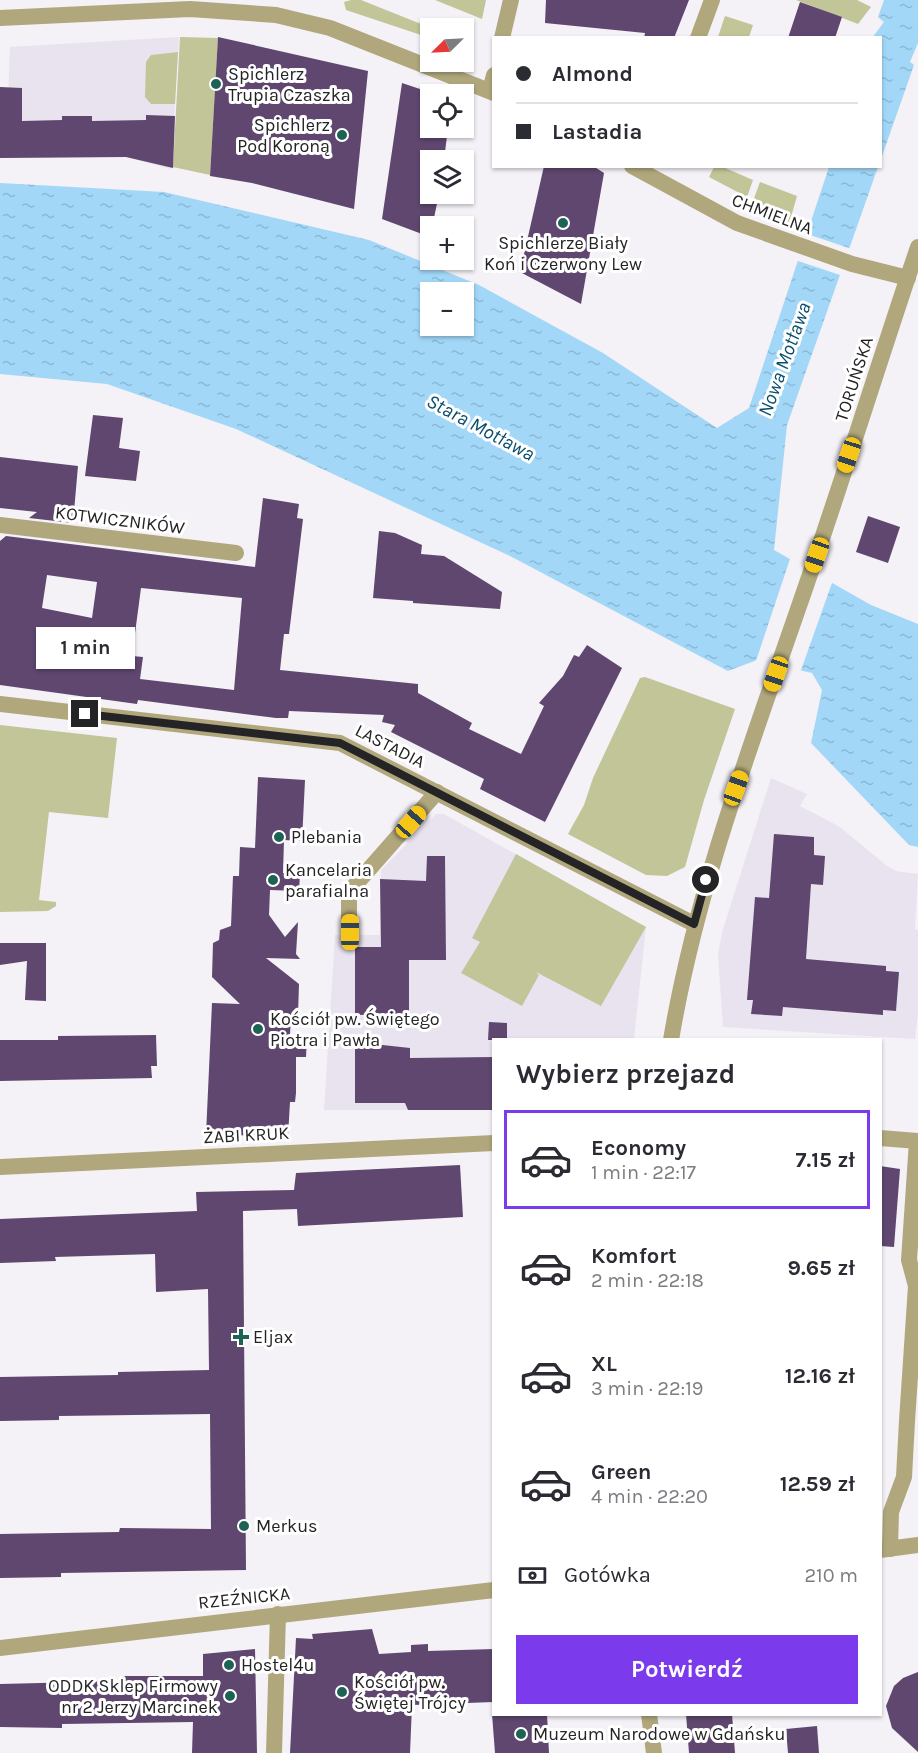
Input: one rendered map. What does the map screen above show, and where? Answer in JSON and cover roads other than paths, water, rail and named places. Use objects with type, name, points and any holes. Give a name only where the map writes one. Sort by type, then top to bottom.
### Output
[{"type":"street","points":[[502,36],[511,0]]},
{"type":"street","points":[[699,36],[712,0]]},
{"type":"street","points":[[0,18],[113,6],[276,15],[330,28],[492,92]]},
{"type":"street","name":"CHMIELNA","points":[[642,169],[716,214],[852,264],[908,278]]},
{"type":"street","name":"TORUŃSKA","points":[[671,1038],[694,924],[716,849],[817,555],[918,247]]},
{"type":"street","name":"KOTWICZNIKÓW","points":[[0,525],[237,553]]},
{"type":"street","name":"LASTADIA","points":[[0,704],[340,743],[694,924]]},
{"type":"street","points":[[350,932],[349,892],[437,792]]},
{"type":"street","points":[[882,1138],[917,1141],[909,1260],[916,1286],[904,1477],[891,1512],[885,1549],[918,1545]]},
{"type":"street","name":"ŻABI KRUK","points":[[0,1167],[492,1143]]},
{"type":"street","name":"RZEŹNICKA","points":[[0,1648],[492,1590]]},
{"type":"street","points":[[274,1753],[278,1614]]},
{"type":"street","points":[[649,1716],[654,1753]]},
{"type":"water","points":[[884,0],[918,0],[918,43],[910,62],[914,65],[882,156],[882,36],[874,36],[884,22],[878,17]]},
{"type":"water","points":[[829,168],[878,168],[787,425],[774,550],[871,605],[918,624],[918,847],[909,845],[811,743],[822,690],[812,673],[757,660],[728,671],[510,556],[236,429],[107,384],[0,374],[0,183],[164,192],[369,240],[420,261],[420,270],[442,270],[472,282],[420,282],[420,336],[474,336],[474,283],[603,353],[717,428],[749,408]]},
{"type":"place","name":"Spichlerz Trupia Czaszka","points":[[216,84]]},
{"type":"place","name":"Spichlerz Pod Koroną","points":[[342,135]]},
{"type":"place","name":"Spichlerze Biały Koń i Czerwony Lew","points":[[563,223]]},
{"type":"place","name":"Plebania","points":[[279,837]]},
{"type":"place","name":"Kancelaria parafialna","points":[[273,880]]},
{"type":"place","name":"Kościół pw. Świętego Piotra i Pawła","points":[[258,1029]]},
{"type":"place","name":"Eljax","points":[[241,1337]]},
{"type":"place","name":"Merkus","points":[[244,1526]]},
{"type":"place","name":"Hostel4u","points":[[229,1665]]},
{"type":"place","name":"Kościół pw. Świętej Trójcy","points":[[342,1692]]},
{"type":"place","name":"ODDK Sklep Firmowy nr 2 Jerzy Marcinek","points":[[230,1696]]},
{"type":"place","name":"Muzeum Narodowe w Gdańsku","points":[[521,1734]]},
{"type":"water label","name":"Nowa Motława","points":[[784,359]]},
{"type":"water label","name":"Stara Motława","points":[[481,427]]}]
